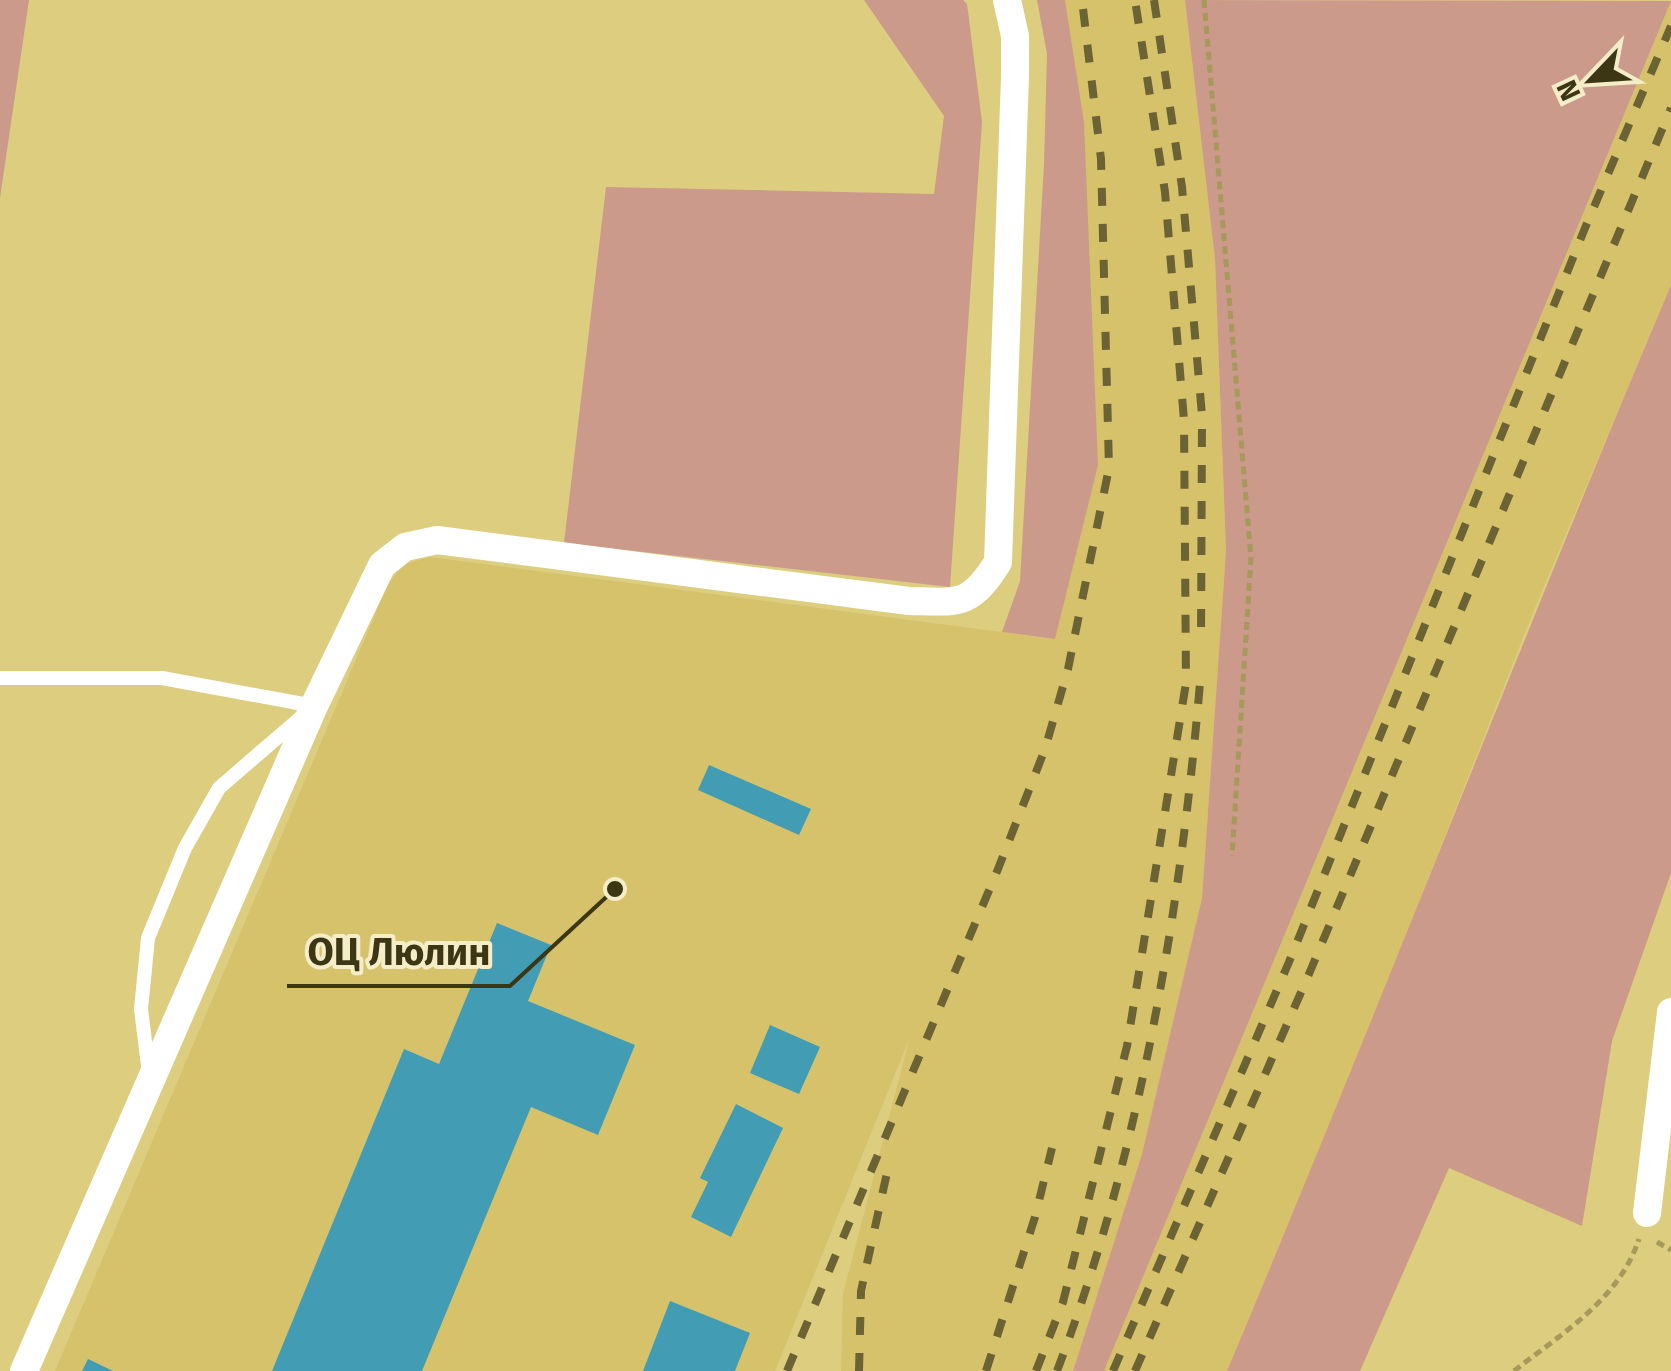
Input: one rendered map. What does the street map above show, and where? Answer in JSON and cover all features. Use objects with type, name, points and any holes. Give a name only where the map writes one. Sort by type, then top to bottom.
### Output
[{"type":"street","points":[[24,1371],[314,706],[382,566],[405,547],[437,540],[909,601],[953,602],[979,592],[998,562],[1015,76],[1015,36],[1008,0]]},
{"type":"street","points":[[1648,1213],[1671,1012]]},
{"type":"lane","points":[[0,678],[162,678],[314,706]]},
{"type":"lane","points":[[150,1083],[140,1008],[148,938],[185,848],[219,788],[314,706]]},
{"type":"path","points":[[1204,0],[1252,558],[1232,856]]},
{"type":"path","points":[[1514,1371],[1600,1303],[1623,1277],[1648,1213]]},
{"type":"path","points":[[1657,1242],[1671,1250]]},
{"type":"shaded area","points":[[0,0],[29,0],[0,198]]},
{"type":"shaded area","points":[[864,0],[963,0],[967,4],[982,122],[950,587],[564,543],[606,187],[934,194],[944,116]]},
{"type":"shaded area","points":[[1037,0],[1065,0],[1084,122],[1098,465],[1055,639],[1002,632],[1020,581],[1044,164],[1047,54]]},
{"type":"shaded area","points":[[1065,0],[1185,0],[1215,259],[1226,551],[1202,898],[1142,1154],[1073,1371],[841,1371],[843,1294],[910,1037],[775,1371],[55,1371],[388,584],[404,564],[430,557],[1055,639],[1084,122]]},
{"type":"shaded area","points":[[1185,0],[1671,1],[1104,1371],[1073,1371],[1142,1154],[1202,898],[1226,551],[1215,259]]},
{"type":"shaded area","points":[[1671,1],[1671,285],[1532,615],[1341,1100],[1227,1371],[1104,1371]]},
{"type":"shaded area","points":[[1671,285],[1671,873],[1612,1041],[1582,1226],[1449,1168],[1360,1371],[1227,1371],[1559,556]]},
{"type":"building","points":[[709,765],[811,809],[799,835],[698,790]]},
{"type":"building","points":[[497,923],[551,945],[528,1001],[635,1045],[598,1135],[531,1107],[422,1371],[272,1371],[404,1049],[439,1064]]},
{"type":"building","points":[[770,1025],[820,1047],[799,1094],[750,1073]]},
{"type":"building","points":[[736,1104],[783,1128],[731,1237],[691,1217],[708,1182],[700,1178]]},
{"type":"building","points":[[670,1301],[750,1333],[735,1371],[643,1371]]},
{"type":"building","points":[[88,1359],[113,1371],[82,1371]]},
{"type":"railway","points":[[787,1371],[998,869],[1045,749],[1068,669],[1109,468],[1101,159],[1082,0]]},
{"type":"railway","points":[[1036,1371],[1063,1302],[1127,1046],[1186,683],[1184,420],[1165,192],[1135,0]]},
{"type":"railway","points":[[1154,0],[1182,187],[1202,415],[1201,643]]},
{"type":"railway","points":[[1113,1371],[1289,962],[1585,228],[1671,26]]},
{"type":"railway","points":[[1135,1371],[1309,974],[1671,108]]},
{"type":"railway","points":[[1057,1371],[1112,1204],[1152,1032],[1181,858],[1200,683]]},
{"type":"railway","points":[[986,1371],[1035,1217],[1052,1148]]},
{"type":"railway","points":[[859,1371],[861,1291],[890,1159]]},
{"type":"place","name":"ОЦ Люлин","points":[[615,889]]}]
